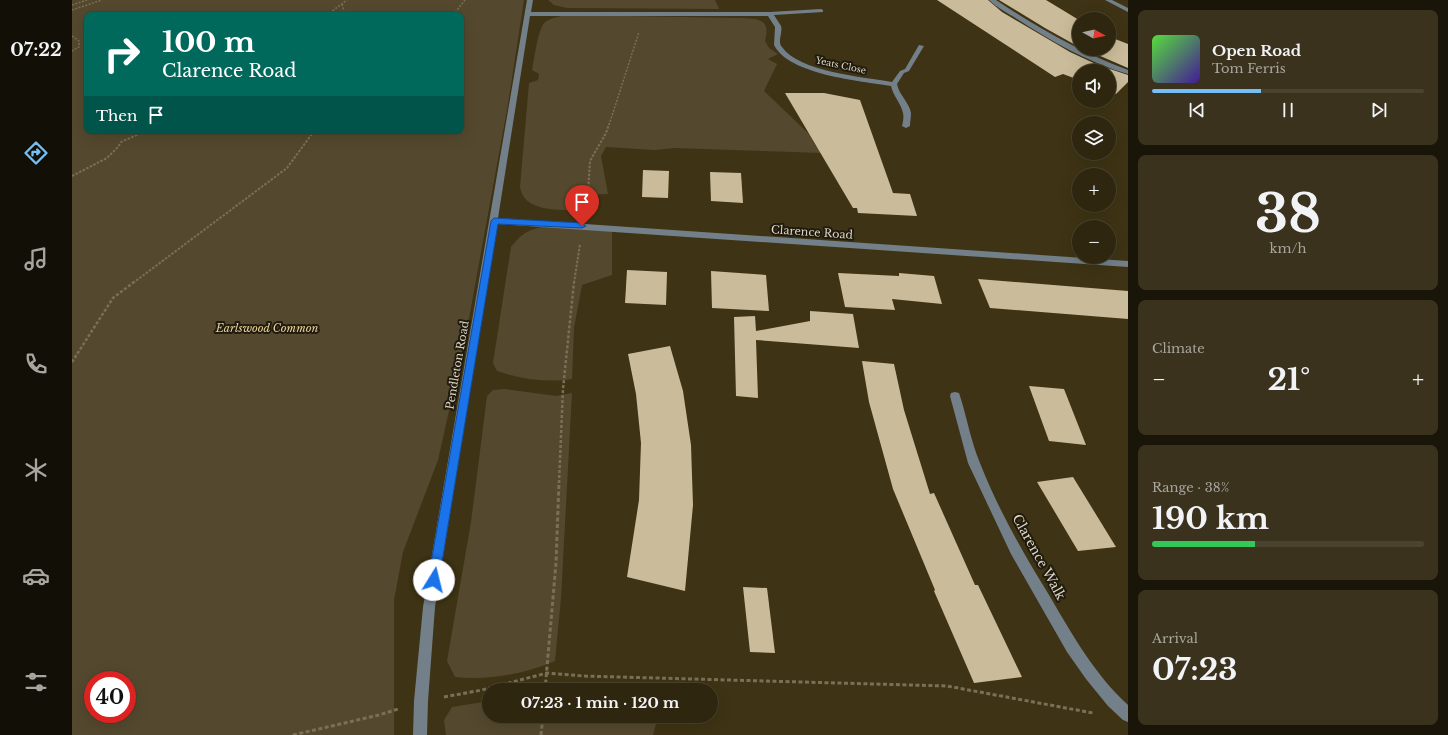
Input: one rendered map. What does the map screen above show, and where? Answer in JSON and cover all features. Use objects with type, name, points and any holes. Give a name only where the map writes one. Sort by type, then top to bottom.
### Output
[{"type":"street","name":"Pendleton Road","points":[[420,735],[421,701],[429,607],[530,0]]},
{"type":"street","points":[[992,0],[1048,37],[1085,55],[1128,72]]},
{"type":"street","points":[[1108,0],[1128,10]]},
{"type":"street","points":[[528,14],[770,14],[821,11]]},
{"type":"street","name":"Yeats Close","points":[[770,14],[778,26],[776,43],[781,51],[788,57],[815,70],[894,84]]},
{"type":"street","points":[[906,126],[908,113],[903,103],[897,98],[894,84],[902,72],[907,70],[920,46]]},
{"type":"street","name":"Clarence Road","points":[[494,221],[1128,264]]},
{"type":"street","name":"Clarence Walk","points":[[955,396],[974,463],[1015,550],[1072,647],[1113,701],[1128,714]]},
{"type":"path","points":[[72,5],[87,0]]},
{"type":"path","points":[[72,10],[102,0]]},
{"type":"path","points":[[331,12],[348,0]]},
{"type":"path","points":[[455,12],[464,0]]},
{"type":"path","points":[[342,3],[344,12]]},
{"type":"path","points":[[545,683],[556,563],[563,389],[571,302],[582,226],[587,207],[590,161],[606,133],[644,14]]},
{"type":"path","points":[[72,36],[79,41],[79,47],[72,52]]},
{"type":"path","points":[[72,176],[105,158],[119,148],[121,142],[139,134]]},
{"type":"path","points":[[72,362],[113,298],[287,168],[312,134]]},
{"type":"path","points":[[293,735],[380,715],[421,701],[482,690],[546,673],[583,676],[947,686],[1112,716],[1113,701]]},
{"type":"path","points":[[542,735],[543,723]]},
{"type":"green space","name":"Earlswood Common","points":[[72,0],[524,0],[508,104],[466,335],[438,460],[403,552],[394,600],[394,735],[72,735]]},
{"type":"green space","points":[[548,0],[715,0],[719,9],[567,8],[554,5]]},
{"type":"green space","points":[[565,15],[742,18],[754,19],[762,22],[765,24],[766,28],[765,41],[769,48],[778,54],[768,59],[777,64],[764,91],[809,134],[816,146],[823,153],[674,148],[655,150],[606,147],[601,156],[608,194],[587,195],[580,211],[544,208],[535,205],[528,201],[523,195],[520,187],[529,83],[538,80],[539,74],[532,70],[538,37],[543,25],[545,22]]},
{"type":"green space","points":[[545,226],[612,230],[612,275],[582,285],[574,328],[572,379],[553,381],[534,380],[497,371],[493,363],[511,247],[526,233]]},
{"type":"green space","points":[[505,389],[556,396],[572,393],[561,598],[555,661],[531,670],[506,675],[480,678],[455,677],[447,661],[471,522],[487,396],[493,390]]},
{"type":"green space","points":[[482,702],[482,723],[656,723],[653,735],[446,735],[444,720],[452,707]]},
{"type":"building","points":[[937,0],[988,0],[1002,12],[1072,53],[1072,56],[1079,56],[1096,64],[1072,64],[1072,77],[1063,74],[1055,77]]},
{"type":"building","points":[[999,0],[1046,0],[1072,16],[1072,43]]},
{"type":"building","points":[[1116,39],[1128,44],[1128,68],[1100,56],[1116,56]]},
{"type":"building","points":[[1116,71],[1128,75],[1128,82],[1116,94]]},
{"type":"building","points":[[785,93],[824,93],[860,100],[893,193],[910,194],[917,216],[858,213],[857,208],[853,208]]},
{"type":"building","points":[[643,170],[669,171],[668,198],[642,197]]},
{"type":"building","points":[[710,172],[741,173],[743,203],[711,201]]},
{"type":"building","points":[[627,270],[667,272],[666,305],[625,303]]},
{"type":"building","points":[[711,271],[766,275],[769,311],[712,308]]},
{"type":"building","points":[[838,273],[899,276],[899,273],[934,276],[942,304],[892,299],[895,310],[845,307]]},
{"type":"building","points":[[978,279],[1128,291],[1128,319],[990,308]]},
{"type":"building","points":[[810,311],[853,314],[859,348],[756,340],[758,398],[736,396],[734,317],[755,316],[756,331],[810,321]]},
{"type":"building","points":[[670,346],[683,391],[691,445],[693,505],[685,591],[627,577],[639,500],[641,443],[636,394],[628,354]]},
{"type":"building","points":[[862,361],[894,364],[904,410],[930,494],[934,493],[975,585],[978,585],[1022,677],[974,683],[934,591],[935,590],[893,489],[869,402]]},
{"type":"building","points":[[1029,386],[1064,389],[1086,445],[1049,441]]},
{"type":"building","points":[[1073,477],[1116,547],[1078,551],[1037,482]]},
{"type":"building","points":[[743,587],[767,588],[775,653],[750,652]]},
{"type":"route","points":[[434,580],[494,221],[582,226]]}]
